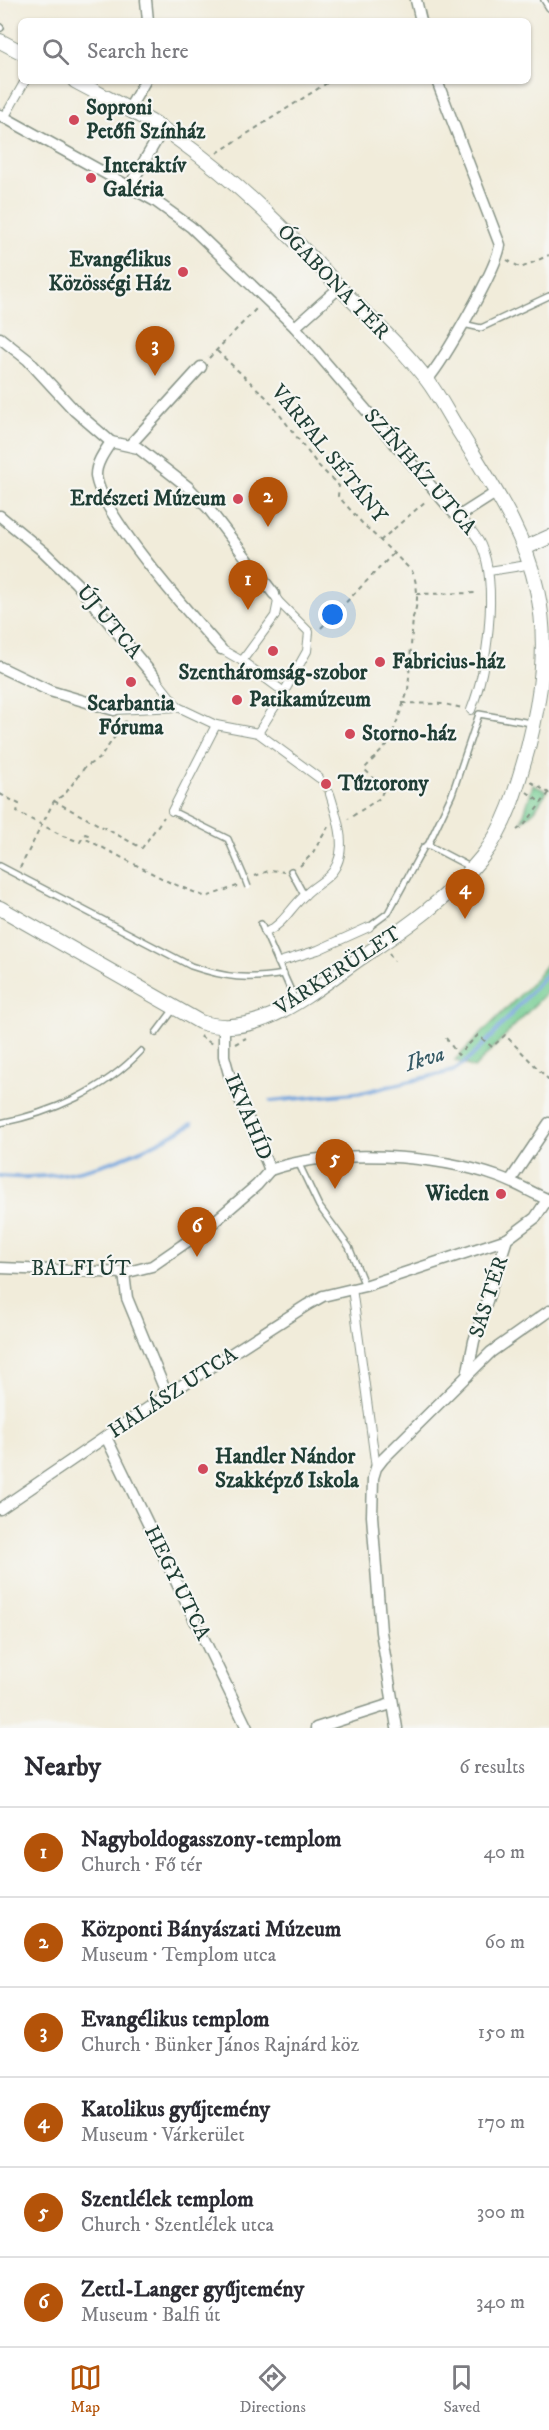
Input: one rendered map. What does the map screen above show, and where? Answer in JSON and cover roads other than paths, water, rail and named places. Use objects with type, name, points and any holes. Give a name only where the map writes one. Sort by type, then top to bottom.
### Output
[{"type":"street","points":[[146,0],[148,18]]},
{"type":"street","points":[[416,0],[420,18]]},
{"type":"street","points":[[0,32],[18,49]]},
{"type":"street","points":[[2,116],[23,84]]},
{"type":"street","name":"ÓGABONA TÉR","points":[[81,84],[163,129],[231,182],[340,287],[427,380],[496,492],[525,548],[542,616],[546,675]]},
{"type":"street","points":[[129,109],[143,84]]},
{"type":"street","points":[[427,380],[462,324],[497,256],[500,244],[438,84]]},
{"type":"street","name":"SZÍNHÁZ UTCA","points":[[2,116],[129,187],[191,227],[294,327],[481,544],[489,571],[491,592],[489,626],[476,696],[471,710]]},
{"type":"street","points":[[129,187],[163,129]]},
{"type":"street","points":[[294,327],[340,287]]},
{"type":"street","points":[[0,338],[28,360],[75,411],[111,442],[130,445],[153,458],[188,487],[208,508],[276,597],[309,632],[307,651],[258,733],[319,778]]},
{"type":"street","points":[[130,445],[201,367]]},
{"type":"street","points":[[111,442],[98,466],[96,476],[108,508],[162,579],[221,650],[242,661],[284,692]]},
{"type":"street","points":[[458,515],[496,492]]},
{"type":"street","name":"ÚJ UTCA","points":[[0,516],[76,583],[178,707],[216,724],[258,733]]},
{"type":"street","points":[[525,548],[549,537]]},
{"type":"street","points":[[489,571],[521,566]]},
{"type":"street","points":[[242,661],[274,616],[276,597]]},
{"type":"street","points":[[0,667],[50,691],[114,710],[178,707]]},
{"type":"street","name":"VÁRKERÜLET","points":[[0,908],[200,1022],[224,1028],[260,1020],[296,1002],[415,920],[472,868],[500,831],[520,774],[546,675]]},
{"type":"street","points":[[172,811],[216,724]]},
{"type":"street","points":[[265,933],[279,926],[304,895],[334,871],[341,852],[339,825],[330,794]]},
{"type":"street","name":"VÁRKERÜLET","points":[[279,962],[318,950],[369,927]]},
{"type":"street","name":"IKVAHÍD","points":[[224,1028],[224,1056],[237,1096],[270,1170]]},
{"type":"street","points":[[510,1181],[549,1123]]},
{"type":"street","name":"SAS TÉR","points":[[270,1170],[298,1162],[348,1156],[405,1159],[465,1168],[510,1181],[548,1200],[535,1218],[507,1239],[474,1341],[466,1376]]},
{"type":"street","name":"BALFI ÚT","points":[[0,1268],[124,1273],[152,1266],[207,1228],[257,1185],[270,1170]]},
{"type":"street","name":"HALÁSZ UTCA","points":[[0,1509],[167,1395],[323,1296],[365,1286],[507,1239]]},
{"type":"street","points":[[124,1273],[127,1298],[167,1395]]},
{"type":"street","points":[[352,1288],[376,1468],[372,1497],[374,1563],[381,1632],[397,1728]]},
{"type":"street","points":[[376,1468],[491,1353],[549,1311]]},
{"type":"street","points":[[474,1341],[477,1353],[491,1353]]},
{"type":"street","name":"HEGY UTCA","points":[[106,1437],[247,1728]]},
{"type":"street","points":[[316,1728],[392,1704]]},
{"type":"lane","points":[[544,0],[549,8]]},
{"type":"lane","points":[[462,324],[481,328],[549,296]]},
{"type":"lane","name":"VÁRKERÜLET","points":[[369,927],[388,914],[424,847],[428,845],[452,794],[479,714],[534,723]]},
{"type":"lane","points":[[172,811],[228,839],[250,893]]},
{"type":"lane","points":[[428,845],[472,868]]},
{"type":"lane","points":[[0,866],[191,966],[211,973],[246,979],[284,974]]},
{"type":"lane","points":[[291,871],[304,895]]},
{"type":"lane","points":[[261,924],[296,1002]]},
{"type":"lane","points":[[156,1033],[175,1008]]},
{"type":"lane","points":[[0,1123],[31,1115],[82,1095],[111,1077],[141,1051]]},
{"type":"lane","points":[[298,1162],[320,1206],[349,1247],[365,1286]]},
{"type":"waterway","name":"Ikva","points":[[271,1101],[365,1092],[453,1071],[493,1035],[549,971]]},
{"type":"waterway","name":"Ikva","points":[[0,1176],[52,1176],[76,1172],[124,1157],[192,1124]]},
{"type":"tunnel","points":[[319,778],[330,794]]},
{"type":"place","name":"Soproni Petőfi Színház","points":[[74,120]]},
{"type":"place","name":"Interaktív Galéria","points":[[91,178]]},
{"type":"place","name":"Evangélikus Közösségi Ház","points":[[183,272]]},
{"type":"place","name":"Evangélikus templom","points":[[155,376]]},
{"type":"place","name":"Erdészeti Múzeum","points":[[238,499]]},
{"type":"place","name":"Központi Bányászati Múzeum","points":[[268,527]]},
{"type":"place","name":"Nagyboldogasszony-templom","points":[[248,610]]},
{"type":"place","name":"Szentháromság-szobor","points":[[273,651]]},
{"type":"place","name":"Fabricius-ház","points":[[380,662]]},
{"type":"place","name":"Scarbantia Fóruma","points":[[131,682]]},
{"type":"place","name":"Patikamúzeum","points":[[237,700]]},
{"type":"place","name":"Storno-ház","points":[[350,734]]},
{"type":"place","name":"Tűztorony","points":[[326,784]]},
{"type":"place","name":"Katolikus gyűjtemény","points":[[465,919]]},
{"type":"place","name":"Szentlélek templom","points":[[335,1189]]},
{"type":"place","name":"Wieden","points":[[501,1194]]},
{"type":"place","name":"Zettl-Langer gyűjtemény","points":[[197,1257]]},
{"type":"place","name":"Handler Nándor Szakképző Iskola","points":[[203,1469]]}]
